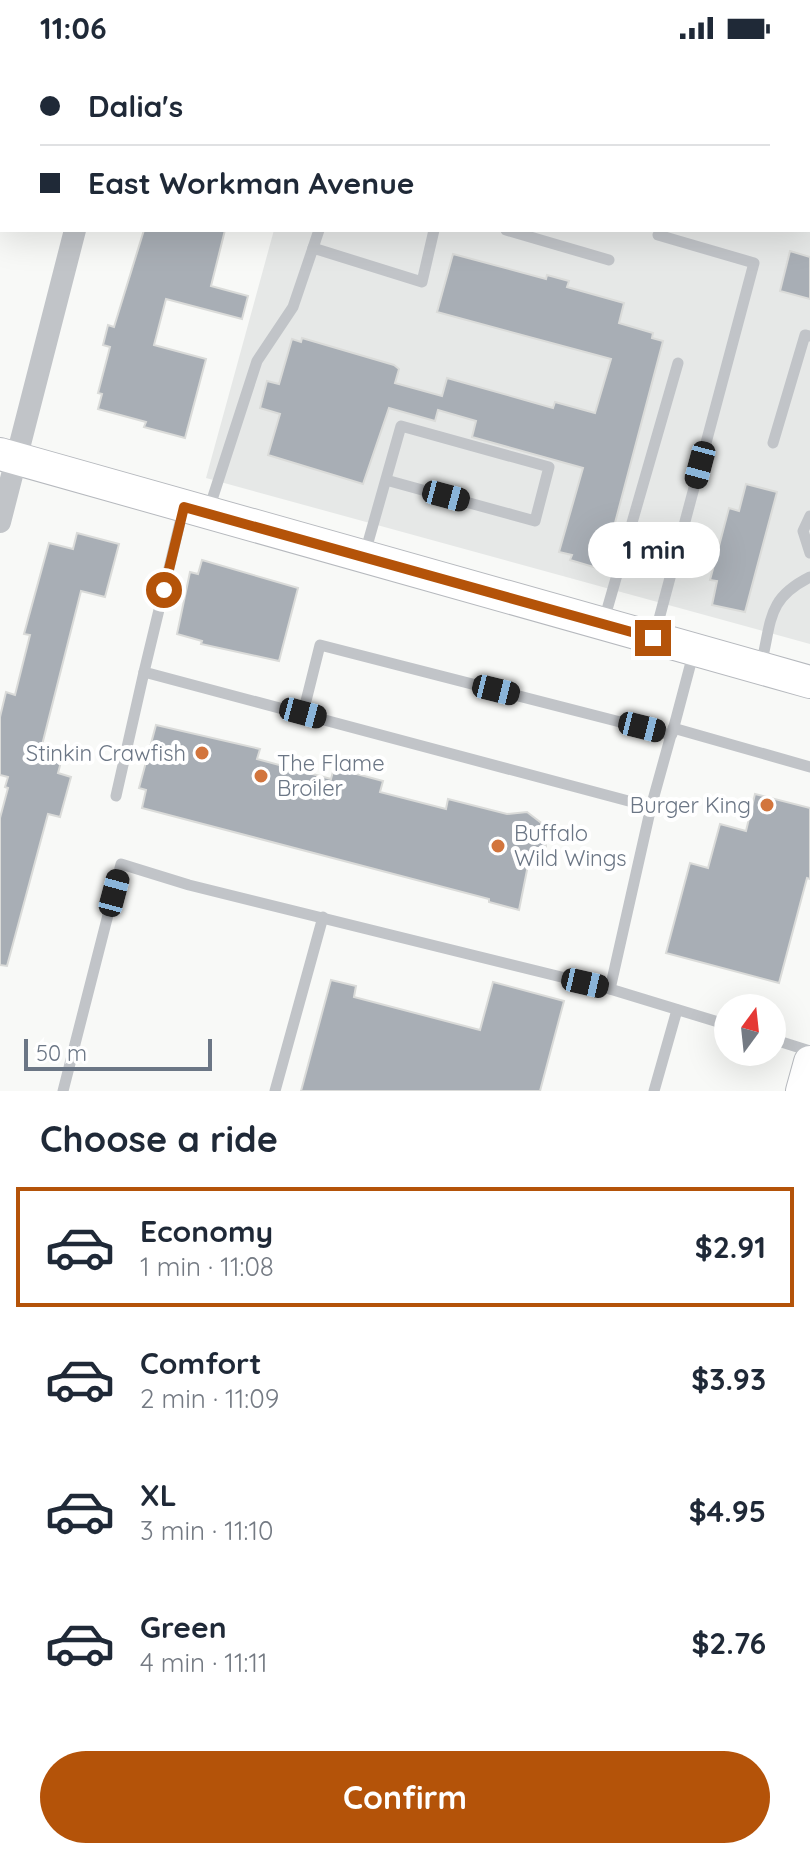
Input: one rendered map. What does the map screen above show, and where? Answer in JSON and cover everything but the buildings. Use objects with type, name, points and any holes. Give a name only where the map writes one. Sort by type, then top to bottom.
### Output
[{"type":"street","points":[[0,522],[8,456],[74,232]]},
{"type":"street","points":[[8,456],[810,682]]},
{"type":"street","points":[[802,1091],[810,1062]]},
{"type":"lane","points":[[116,796],[144,672],[187,508],[257,361],[293,307],[318,232]]},
{"type":"lane","points":[[313,248],[422,282],[434,232]]},
{"type":"lane","points":[[513,232],[609,260]]},
{"type":"lane","points":[[653,638],[754,263],[658,235]]},
{"type":"lane","points":[[773,443],[805,335],[810,336]]},
{"type":"lane","points":[[603,624],[678,363]]},
{"type":"lane","points":[[364,558],[401,426],[549,467],[535,521],[386,480]]},
{"type":"lane","points":[[810,516],[803,531],[810,553]]},
{"type":"lane","points":[[760,668],[777,599],[810,577]]},
{"type":"lane","points":[[303,713],[320,645],[810,767]]},
{"type":"lane","points":[[610,989],[651,807],[694,650]]},
{"type":"lane","points":[[144,672],[651,807]]},
{"type":"lane","points":[[63,1091],[121,864],[610,989],[714,1021]]},
{"type":"lane","points":[[275,1091],[323,917]]},
{"type":"lane","points":[[654,1091],[677,1010]]},
{"type":"lane","points":[[786,1043],[810,1051]]},
{"type":"shaded area","points":[[273,232],[810,232],[810,644],[206,478]]},
{"type":"place","name":"Stinkin Crawfish","points":[[202,753]]},
{"type":"place","name":"The Flame Broiler","points":[[261,776]]},
{"type":"place","name":"Burger King","points":[[767,805]]},
{"type":"place","name":"Buffalo Wild Wings","points":[[498,846]]},
{"type":"route","points":[[164,590],[184,507],[653,638]]}]
